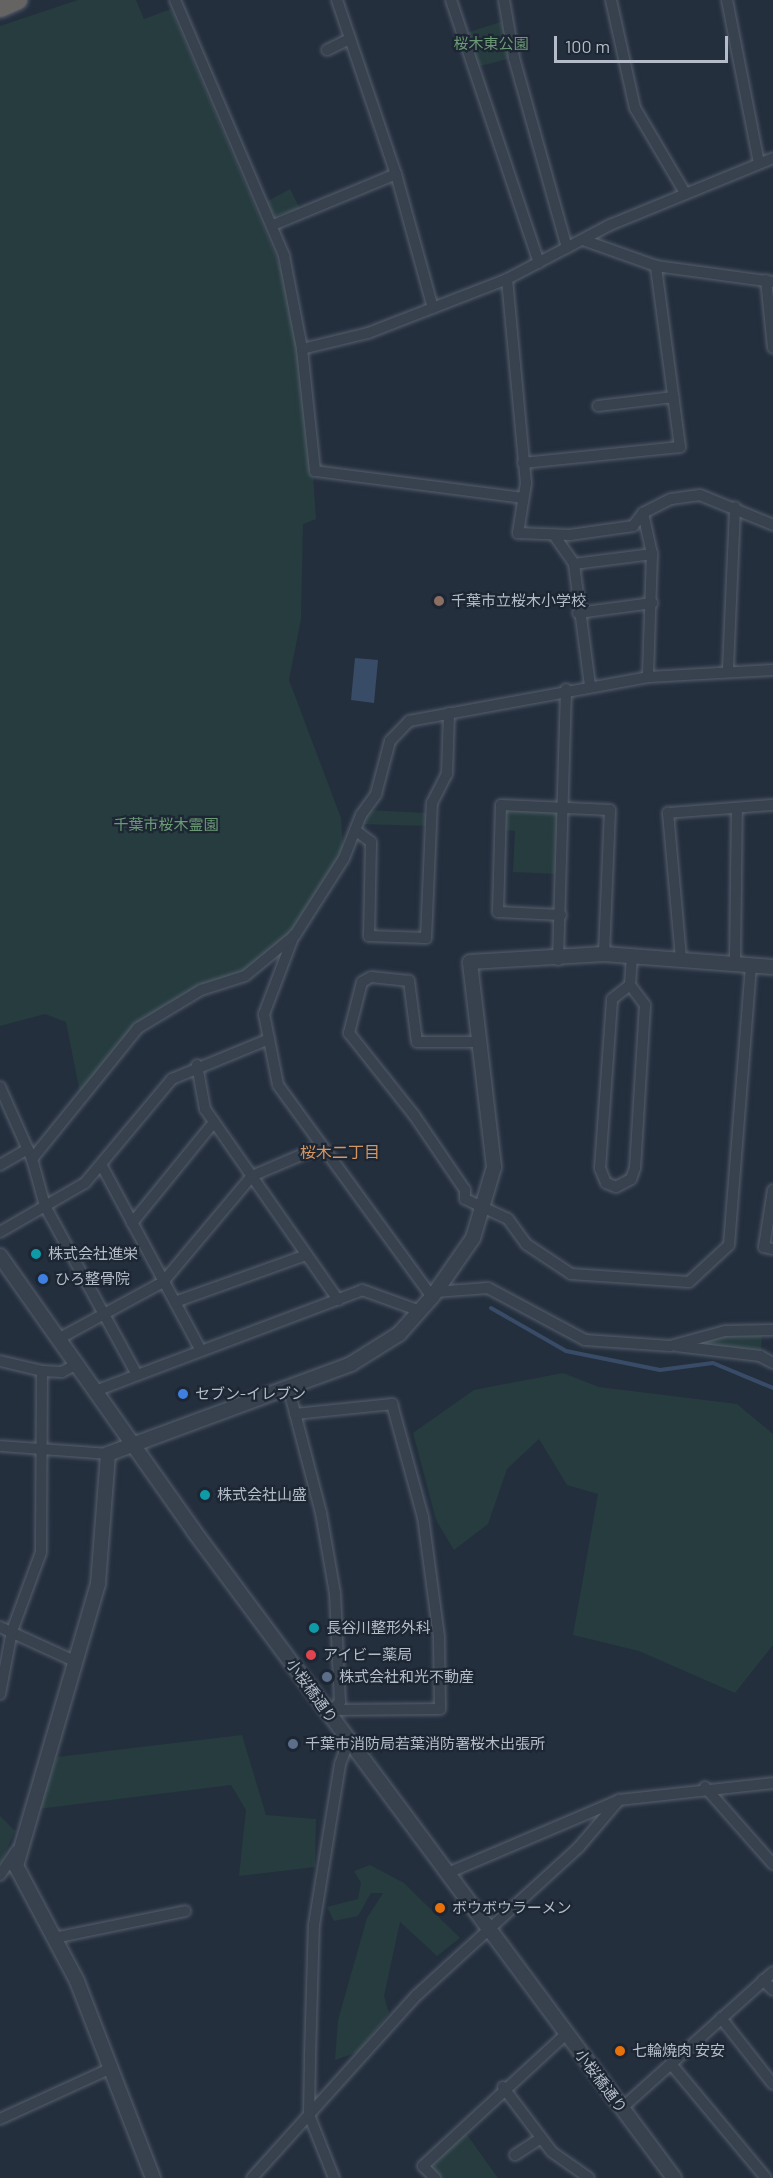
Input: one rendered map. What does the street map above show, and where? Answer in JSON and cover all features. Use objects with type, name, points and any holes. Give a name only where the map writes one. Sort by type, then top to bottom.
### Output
[{"type":"highway","points":[[0,8],[18,0]]},
{"type":"street","points":[[175,0],[273,225],[302,349],[315,471],[522,498]]},
{"type":"street","points":[[337,0],[396,174],[433,308]]},
{"type":"street","points":[[451,0],[539,263]]},
{"type":"street","points":[[504,0],[514,58],[567,248]]},
{"type":"street","points":[[611,0],[635,108],[685,192]]},
{"type":"street","points":[[727,0],[759,163]]},
{"type":"street","points":[[327,50],[350,39]]},
{"type":"street","points":[[302,349],[369,333],[507,279],[685,192],[773,158]]},
{"type":"street","points":[[273,225],[396,174]]},
{"type":"street","points":[[583,240],[656,266],[770,281],[773,348]]},
{"type":"street","points":[[523,463],[680,447],[656,266]]},
{"type":"street","points":[[507,279],[523,463],[518,532],[554,536],[633,526],[643,513],[671,498],[700,495],[735,507],[773,525]]},
{"type":"street","points":[[598,406],[673,397]]},
{"type":"street","points":[[728,669],[735,507]]},
{"type":"street","points":[[643,513],[652,554],[648,677]]},
{"type":"street","points":[[554,536],[574,564],[578,613],[590,685]]},
{"type":"street","points":[[574,564],[652,554]]},
{"type":"street","points":[[578,613],[652,603]]},
{"type":"street","points":[[434,1294],[278,1085],[264,1014],[295,935],[344,858],[355,830],[376,794],[390,741],[409,721],[566,689],[648,677],[728,669],[773,670]]},
{"type":"street","points":[[558,960],[566,689]]},
{"type":"street","points":[[355,830],[371,842],[369,936],[426,938],[432,803],[447,774],[449,712]]},
{"type":"street","points":[[561,915],[498,912],[501,805],[610,810],[604,954]]},
{"type":"street","points":[[681,958],[668,813],[773,805]]},
{"type":"street","points":[[735,962],[737,808]]},
{"type":"street","points":[[0,1165],[30,1154],[138,1028],[201,990],[245,976],[295,935]]},
{"type":"street","points":[[0,1446],[108,1454],[289,1390],[351,1364],[399,1334],[434,1294],[473,1238],[494,1167],[470,962],[558,960],[604,954],[735,962],[773,967]]},
{"type":"street","points":[[630,985],[612,999],[602,1134],[602,1177],[616,1187],[632,1179],[635,1168],[645,1005],[630,985],[632,956]]},
{"type":"street","points":[[479,1042],[417,1042],[409,981],[371,977],[362,982],[349,1033],[414,1115],[465,1190],[465,1199],[508,1219],[526,1244],[572,1274],[698,1278],[729,1245],[751,964]]},
{"type":"street","points":[[0,1232],[45,1206],[102,1166],[172,1079],[197,1065],[269,1039]]},
{"type":"street","points":[[197,1065],[205,1109],[338,1300]]},
{"type":"street","points":[[0,1087],[4,1105],[30,1154],[45,1206],[137,1375]]},
{"type":"street","points":[[132,1223],[214,1122]]},
{"type":"street","points":[[60,1338],[163,1282],[252,1176],[322,1146]]},
{"type":"street","points":[[102,1166],[200,1350]]},
{"type":"street","points":[[773,1190],[764,1247],[773,1249]]},
{"type":"street","points":[[175,1302],[306,1255]]},
{"type":"street","name":"小桜橋通り","points":[[0,1256],[349,1741],[622,2108],[670,2177]]},
{"type":"street","points":[[434,1294],[488,1288],[585,1340],[760,1356],[773,1363]]},
{"type":"street","points":[[98,1390],[362,1290],[420,1311]]},
{"type":"street","points":[[670,1346],[725,1331],[773,1330]]},
{"type":"street","points":[[0,1361],[42,1371],[62,1372],[78,1363]]},
{"type":"street","points":[[0,1694],[12,1631],[41,1552],[42,1371]]},
{"type":"street","points":[[289,1390],[321,1513],[335,1593],[340,1702],[330,1712]]},
{"type":"street","points":[[295,1414],[392,1404],[423,1517],[439,1637],[440,1709],[330,1712]]},
{"type":"street","points":[[108,1454],[105,1552],[16,1851],[16,1866],[77,1981],[109,2069],[153,2178]]},
{"type":"street","points":[[0,1627],[72,1660]]},
{"type":"street","points":[[334,2178],[309,2115],[314,1925],[340,1764],[349,1741]]},
{"type":"street","points":[[448,1873],[619,1800],[705,1787],[773,1783]]},
{"type":"street","points":[[705,1787],[773,1864]]},
{"type":"street","points":[[252,2178],[417,1995],[579,1848],[619,1800]]},
{"type":"street","points":[[0,1875],[16,1851]]},
{"type":"street","points":[[54,1938],[185,1911]]},
{"type":"street","points":[[622,2108],[773,1972]]},
{"type":"street","points":[[763,1980],[773,1990]]},
{"type":"street","points":[[721,2018],[773,2084]]},
{"type":"street","points":[[435,2178],[423,2166],[503,2087],[566,2034]]},
{"type":"street","points":[[671,2064],[766,2178]]},
{"type":"street","points":[[0,2119],[109,2069]]},
{"type":"street","points":[[503,2087],[560,2160],[589,2178]]},
{"type":"street","points":[[515,2155],[541,2138]]},
{"type":"green space","name":"千葉市桜木霊園","points":[[78,0],[136,0],[144,19],[171,9],[288,285],[309,412],[316,519],[303,524],[301,619],[289,680],[341,818],[344,858],[295,935],[245,976],[201,990],[138,1028],[82,1103],[66,1022],[45,1014],[0,1026],[0,26]]},
{"type":"green space","name":"桜木東公園","points":[[507,20],[511,58],[477,67],[466,33]]},
{"type":"green space","points":[[290,189],[300,209],[274,216],[266,202]]},
{"type":"green space","points":[[368,810],[426,813],[427,826],[360,824]]},
{"type":"green space","points":[[506,810],[559,813],[557,874],[513,872],[515,831],[505,830]]},
{"type":"green space","points":[[729,1335],[762,1336],[761,1350],[702,1347],[701,1341]]},
{"type":"green space","points":[[563,1373],[599,1387],[737,1404],[773,1434],[773,1645],[735,1693],[639,1651],[573,1635],[598,1494],[567,1485],[539,1439],[507,1469],[488,1524],[454,1550],[436,1520],[413,1433],[474,1390]]},
{"type":"green space","points":[[242,1735],[266,1815],[316,1819],[315,1867],[239,1876],[246,1810],[231,1785],[38,1809],[57,1757]]},
{"type":"green space","points":[[0,1816],[15,1831],[0,1864]]},
{"type":"green space","points":[[370,1865],[404,1883],[460,1938],[437,1956],[400,1922],[384,1996],[389,2013],[358,2052],[335,2060],[338,2020],[367,1918],[383,1893],[371,1893],[358,1916],[334,1921],[327,1907],[358,1899],[361,1883],[354,1871]]},
{"type":"green space","points":[[465,2132],[498,2178],[439,2178],[434,2172],[434,2164]]},
{"type":"water","points":[[355,658],[378,660],[374,703],[351,700]]},
{"type":"waterway","points":[[491,1308],[566,1351],[660,1370],[713,1363],[773,1388]]},
{"type":"place","name":"千葉市立桜木小学校","points":[[439,601]]},
{"type":"place","name":"株式会社進栄","points":[[36,1254]]},
{"type":"place","name":"ひろ整骨院","points":[[43,1279]]},
{"type":"place","name":"セブン-イレブン","points":[[183,1394]]},
{"type":"place","name":"株式会社山盛","points":[[205,1495]]},
{"type":"place","name":"長谷川整形外科","points":[[314,1628]]},
{"type":"place","name":"アイビー薬局","points":[[311,1655]]},
{"type":"place","name":"株式会社和光不動産","points":[[327,1677]]},
{"type":"place","name":"千葉市消防局若葉消防署桜木出張所","points":[[293,1744]]},
{"type":"place","name":"ボウボウラーメン","points":[[440,1908]]},
{"type":"place","name":"七輪焼肉 安安","points":[[620,2051]]},
{"type":"district","name":"桜木二丁目","points":[[340,1152]]}]
